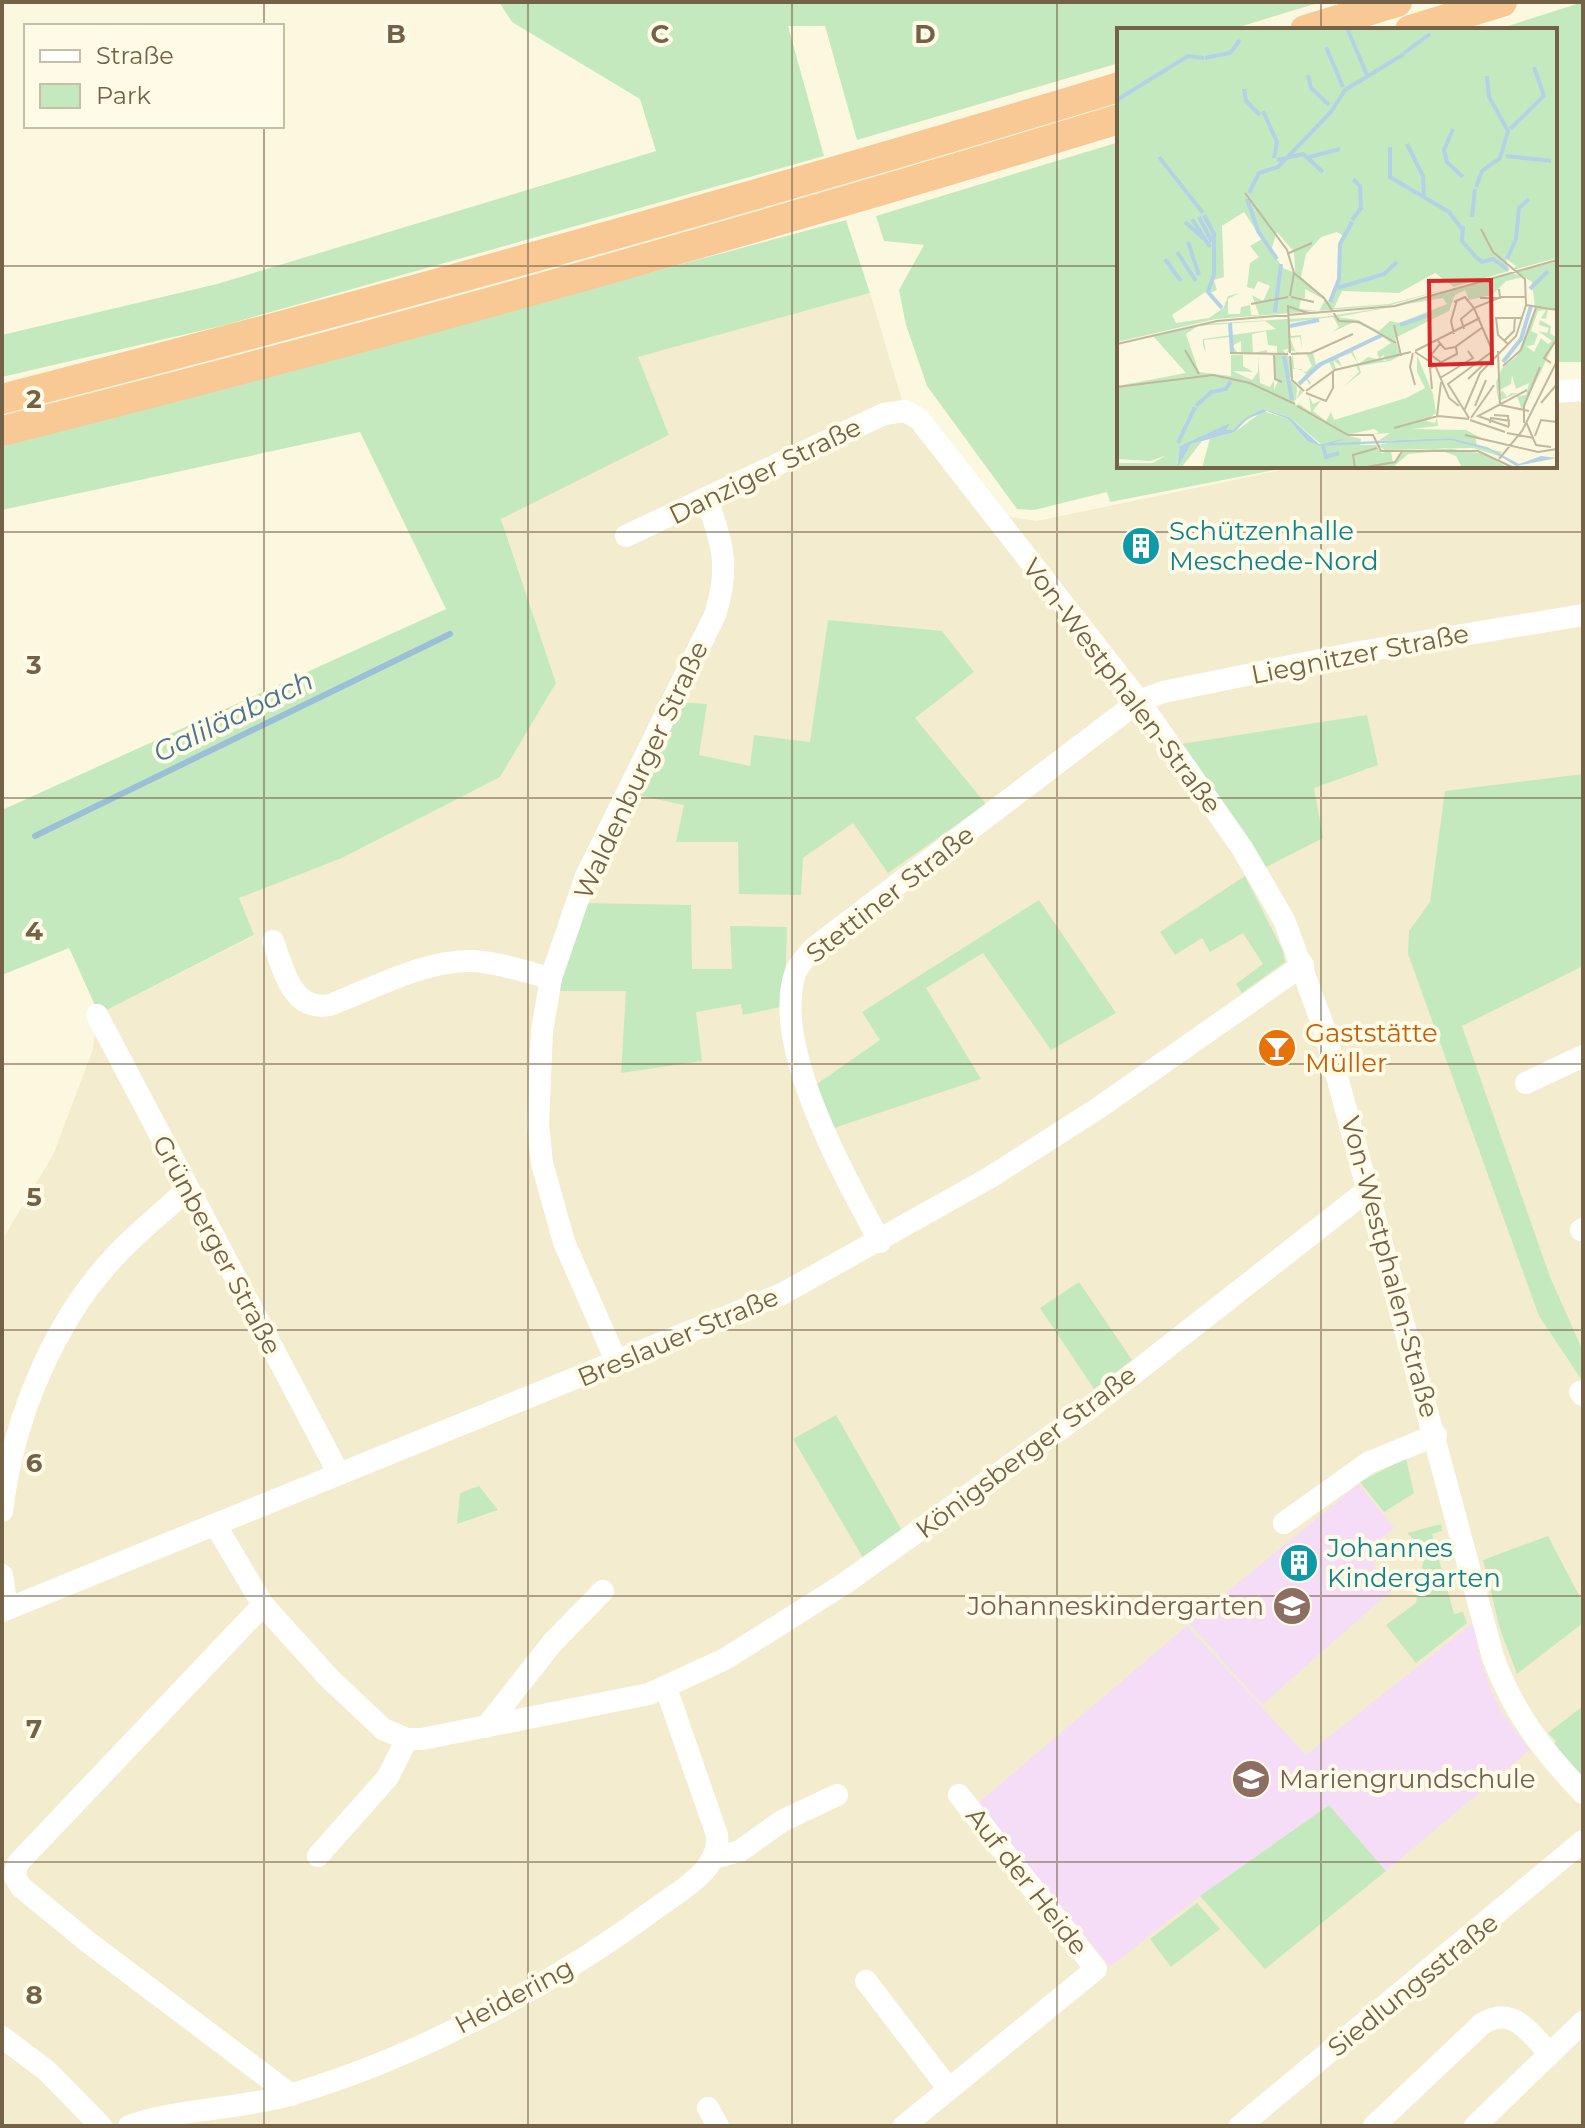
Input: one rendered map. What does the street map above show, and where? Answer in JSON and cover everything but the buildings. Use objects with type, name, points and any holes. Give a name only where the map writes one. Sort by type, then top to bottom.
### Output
[{"type":"highway","points":[[1312,28],[1397,2]]},
{"type":"highway","points":[[1417,28],[1502,2]]},
{"type":"highway","points":[[2,399],[541,256],[819,178],[1117,88]]},
{"type":"highway","points":[[2,431],[544,289],[814,212],[1117,120]]},
{"type":"street","points":[[1557,392],[1583,390]]},
{"type":"street","name":"Danziger Straße","points":[[626,536],[884,414],[905,411]]},
{"type":"street","name":"Von-Westphalen-Straße","points":[[905,411],[919,419],[1139,701],[1269,890],[1303,965],[1324,1028],[1436,1435],[1486,1636],[1501,1679],[1534,1739],[1583,1793]]},
{"type":"street","name":"Waldenburger Straße","points":[[617,1363],[564,1242],[542,1163],[538,1124],[542,1031],[551,978],[601,842],[715,615],[723,590],[725,565],[707,500]]},
{"type":"street","name":"Liegnitzer Straße","points":[[1139,701],[1173,690],[1360,652],[1583,615]]},
{"type":"street","name":"Stettiner Straße","points":[[880,1242],[841,1168],[806,1084],[791,1018],[796,970],[815,947],[1139,701]]},
{"type":"street","points":[[273,941],[297,997],[314,1008],[330,1005],[426,969],[460,961],[482,962],[551,978]]},
{"type":"street","name":"Breslauer Straße","points":[[5,1610],[782,1294],[880,1242],[1097,1109],[1303,965]]},
{"type":"street","name":"Grünberger Straße","points":[[97,1015],[339,1474]]},
{"type":"street","points":[[1526,1083],[1583,1056]]},
{"type":"street","name":"Königsberger Straße","points":[[666,1688],[737,1652],[933,1522],[1087,1410],[1369,1189]]},
{"type":"street","points":[[2,1511],[17,1436],[36,1386],[75,1306],[119,1250],[187,1190]]},
{"type":"street","points":[[1284,1523],[1368,1463],[1436,1435]]},
{"type":"street","points":[[216,1526],[263,1605],[366,1717],[383,1729],[407,1739],[486,1727],[666,1688],[717,1835],[714,1858]]},
{"type":"street","points":[[2,1575],[5,1610]]},
{"type":"street","points":[[486,1727],[553,1642],[603,1591]]},
{"type":"street","points":[[263,1605],[8,1877],[88,1942],[291,2095]]},
{"type":"street","points":[[318,1856],[395,1768],[407,1739]]},
{"type":"street","name":"Heidering","points":[[129,2126],[291,2095],[388,2058],[540,1986],[601,1949],[691,1882],[714,1858],[740,1851],[782,1821],[837,1795]]},
{"type":"street","name":"Auf der Heide","points":[[904,2126],[1096,1969],[959,1795]]},
{"type":"street","name":"Siedlungsstraße","points":[[1240,2126],[1583,1841]]},
{"type":"street","points":[[866,1981],[948,2088]]},
{"type":"street","points":[[1374,2126],[1489,2019],[1513,2018],[1550,2054]]},
{"type":"street","points":[[1475,2126],[1583,2022]]},
{"type":"street","points":[[2,2037],[47,2071],[101,2126]]},
{"type":"shaded area","points":[[870,293],[905,410],[991,514],[1037,521],[1282,468],[1557,468],[1557,387],[1583,384],[1583,2126],[2,2126],[2,1240],[53,1155],[93,1049],[97,1015],[254,936],[238,898],[342,858],[500,776],[556,683],[501,518],[669,435],[637,357]]},
{"type":"shaded area","name":"Johanneskindergarten","points":[[1359,1484],[1394,1528],[1383,1537],[1374,1566],[1393,1589],[1262,1705],[1189,1623]]},
{"type":"shaded area","name":"Mariengrundschule","points":[[1474,1622],[1478,1652],[1491,1690],[1502,1712],[1530,1750],[1386,1871],[1328,1805],[1200,1896],[1110,1967],[978,1803],[1187,1626],[1306,1755]]},
{"type":"green space","points":[[499,2],[1321,2],[1236,28],[1117,28],[1117,64],[857,140],[825,26],[788,26],[824,156],[221,326],[2,377],[2,335],[217,284],[656,151],[640,99],[512,22]]},
{"type":"green space","points":[[1583,2],[1583,362],[1557,362],[1557,28],[1501,28]]},
{"type":"green space","points":[[1117,143],[1117,468],[1280,469],[1110,502],[1107,492],[1034,510],[1017,509],[927,386],[906,325],[899,290],[924,245],[884,241],[876,216]]},
{"type":"green space","points":[[846,220],[870,293],[638,357],[669,435],[501,519],[556,683],[500,777],[342,858],[239,898],[254,935],[99,1014],[69,948],[2,975],[2,810],[446,609],[360,432],[2,510],[2,440],[171,401]]},
{"type":"green space","points":[[828,620],[942,631],[974,672],[915,718],[986,804],[888,873],[853,823],[803,858],[801,895],[739,894],[738,842],[676,842],[684,805],[633,794],[678,702],[707,704],[699,755],[750,766],[754,735],[810,742]]},
{"type":"green space","points":[[1367,715],[1378,765],[1314,788],[1323,838],[1264,868],[1181,744]]},
{"type":"green space","points":[[1583,774],[1583,966],[1462,1026],[1550,1277],[1583,1351],[1583,1382],[1539,1316],[1408,954],[1409,931],[1430,902],[1445,791]]},
{"type":"green space","points":[[1245,876],[1283,951],[1285,962],[1242,993],[1236,984],[1263,964],[1243,933],[1210,952],[1202,938],[1175,955],[1160,932]]},
{"type":"green space","points":[[1039,900],[1116,1013],[1051,1050],[983,953],[926,988],[981,1079],[831,1129],[814,1086],[880,1040],[862,1012]]},
{"type":"green space","points":[[583,903],[691,905],[692,969],[732,969],[730,926],[787,927],[785,1006],[743,1015],[741,1004],[696,1012],[702,1061],[621,1073],[626,991],[556,991]]},
{"type":"green space","points":[[1079,1282],[1132,1360],[1094,1389],[1040,1308]]},
{"type":"green space","points":[[836,1415],[904,1534],[865,1561],[793,1439]]},
{"type":"green space","points":[[1406,1458],[1414,1493],[1384,1512],[1360,1482]]},
{"type":"green space","points":[[479,1486],[498,1510],[457,1524],[460,1493]]},
{"type":"green space","points":[[1441,1524],[1442,1531],[1432,1534],[1454,1614],[1463,1612],[1467,1623],[1416,1663],[1386,1625],[1416,1603],[1425,1551],[1407,1533]]},
{"type":"green space","points":[[1548,1536],[1583,1603],[1583,1623],[1517,1674],[1500,1629],[1483,1560]]},
{"type":"green space","points":[[1583,1706],[1583,1779],[1552,1747],[1556,1741],[1548,1733]]},
{"type":"green space","points":[[1329,1805],[1386,1871],[1265,1969],[1200,1896]]},
{"type":"green space","points":[[1197,1903],[1220,1929],[1171,1967],[1150,1939]]},
{"type":"waterway","name":"Galiläabach","points":[[35,836],[450,634]]},
{"type":"place","name":"Schützenhalle Meschede-Nord","points":[[1141,546]]},
{"type":"place","name":"Gaststätte Müller","points":[[1277,1048]]},
{"type":"place","name":"Johannes Kindergarten","points":[[1299,1563]]},
{"type":"place","name":"Johanneskindergarten","points":[[1292,1606]]},
{"type":"place","name":"Mariengrundschule","points":[[1251,1779]]}]
